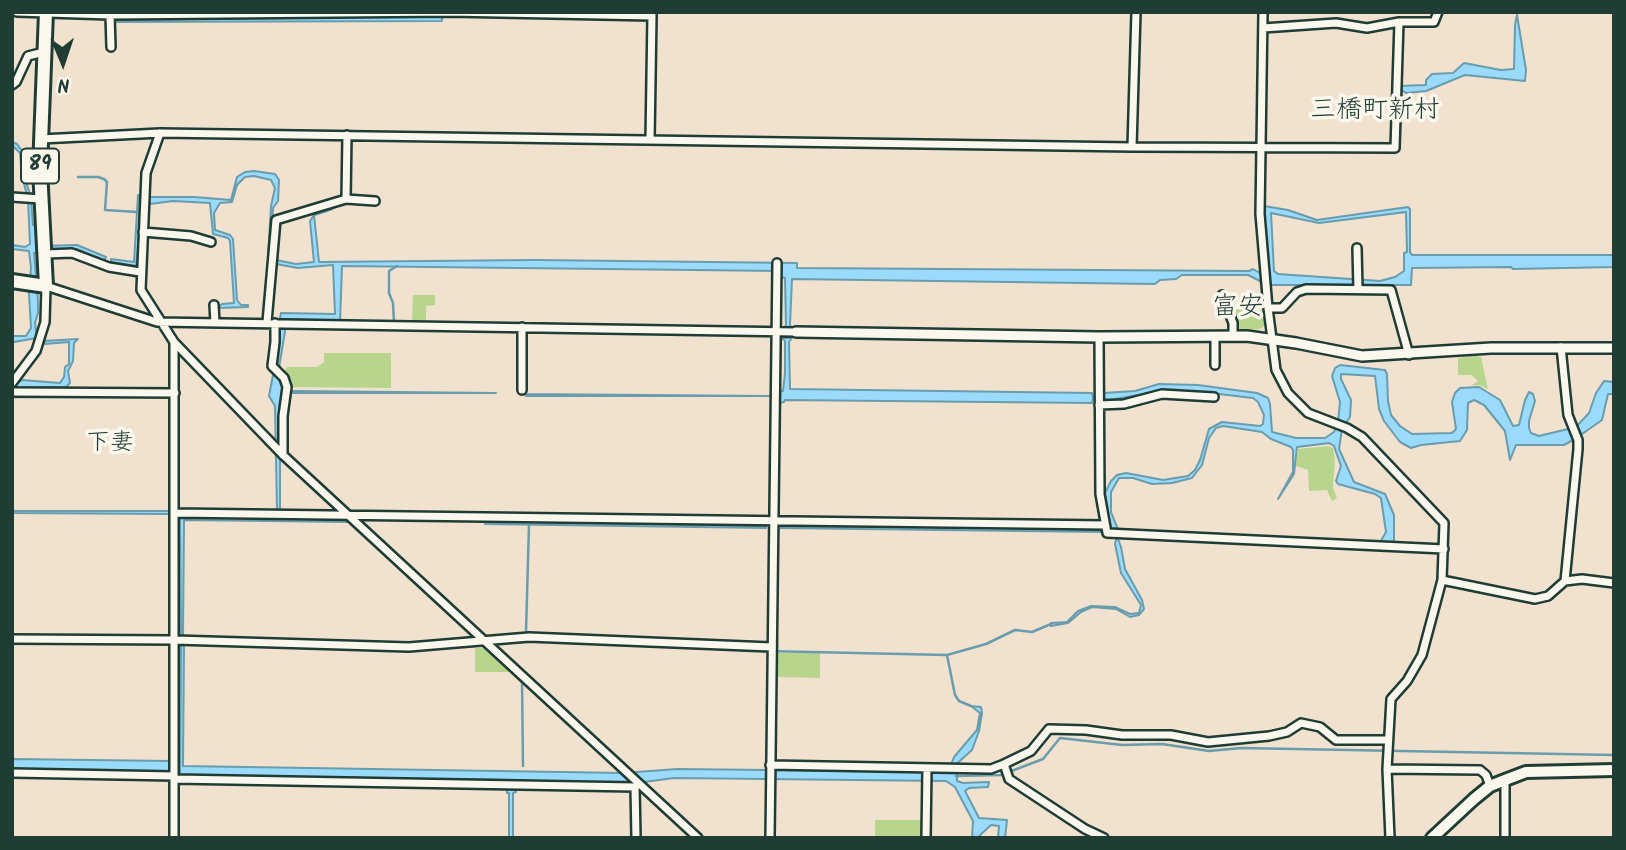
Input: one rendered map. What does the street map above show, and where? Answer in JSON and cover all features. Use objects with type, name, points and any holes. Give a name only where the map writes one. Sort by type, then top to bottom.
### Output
[{"type":"main road","name":"89","points":[[46,13],[41,139],[46,286]]},
{"type":"main road","points":[[12,281],[46,286]]},
{"type":"main road","points":[[1432,838],[1490,786],[1526,772],[1614,770]]},
{"type":"street","points":[[17,12],[110,15],[450,12],[652,14],[650,140]]},
{"type":"street","points":[[1132,148],[1136,12]]},
{"type":"street","points":[[1263,12],[1260,214],[1276,370],[1288,393],[1308,413],[1347,428],[1362,437],[1444,523],[1442,580],[1422,655],[1407,681],[1391,699],[1387,740],[1390,838]]},
{"type":"street","points":[[1263,28],[1336,23],[1367,28],[1399,22],[1434,22],[1438,12]]},
{"type":"street","points":[[110,15],[111,47]]},
{"type":"street","points":[[41,139],[160,132],[1132,148],[1395,148],[1399,22]]},
{"type":"street","points":[[12,85],[28,56],[44,52]]},
{"type":"street","points":[[160,132],[146,173],[141,290],[174,342],[283,455],[698,838]]},
{"type":"street","points":[[346,200],[347,135]]},
{"type":"street","points":[[12,197],[41,199]]},
{"type":"street","points":[[283,455],[283,416],[287,387],[284,378],[272,366],[275,342],[271,322],[276,220],[346,200],[376,201]]},
{"type":"street","points":[[143,232],[191,236],[211,242]]},
{"type":"street","points":[[1357,248],[1358,289]]},
{"type":"street","points":[[46,254],[72,253],[109,267],[140,272]]},
{"type":"street","points":[[770,838],[772,521],[779,332],[777,262]]},
{"type":"street","points":[[12,383],[36,351],[45,322],[46,286],[162,323],[271,322],[1099,337],[1233,336],[1271,338],[1362,356],[1491,348],[1614,348]]},
{"type":"street","points":[[1268,308],[1282,308],[1297,292],[1306,289],[1391,290],[1409,355]]},
{"type":"street","points":[[1320,289],[1321,299]]},
{"type":"street","points":[[1222,295],[1233,323],[1233,336]]},
{"type":"street","points":[[214,305],[215,323]]},
{"type":"street","points":[[522,327],[522,390]]},
{"type":"street","points":[[1215,336],[1215,365]]},
{"type":"street","points":[[1099,337],[1100,494],[1107,533],[1444,549]]},
{"type":"street","points":[[174,342],[174,838]]},
{"type":"street","points":[[1562,347],[1569,415],[1578,440],[1564,581]]},
{"type":"street","points":[[12,392],[175,393]]},
{"type":"street","points":[[1099,404],[1124,404],[1162,394],[1214,397]]},
{"type":"street","points":[[176,513],[1104,525]]},
{"type":"street","points":[[1442,580],[1535,599],[1548,596],[1564,581],[1582,579],[1614,583]]},
{"type":"street","points":[[12,639],[176,640],[409,647],[529,637],[771,648]]},
{"type":"street","points":[[770,765],[991,769],[1031,751],[1049,729],[1122,735],[1171,735],[1208,742],[1269,736],[1287,732],[1301,723],[1320,727],[1336,740],[1387,740]]},
{"type":"street","points":[[1004,764],[1009,779],[1085,829],[1104,838]]},
{"type":"street","points":[[926,838],[927,768]]},
{"type":"street","points":[[1387,769],[1480,770],[1486,775],[1490,786]]},
{"type":"street","points":[[12,773],[638,784]]},
{"type":"street","points":[[1505,780],[1505,838]]},
{"type":"street","points":[[636,838],[638,784]]},
{"type":"street","points":[[1081,838],[1085,829]]},
{"type":"green space","points":[[413,295],[435,295],[435,305],[426,306],[426,323],[412,323]]},
{"type":"green space","points":[[1231,309],[1265,311],[1266,325],[1260,329],[1234,331]]},
{"type":"green space","points":[[324,353],[391,353],[391,388],[291,387],[284,372],[287,367],[317,367],[324,362]]},
{"type":"green space","points":[[1481,357],[1488,389],[1479,385],[1471,386],[1478,381],[1472,375],[1458,375],[1458,358]]},
{"type":"green space","points":[[1328,446],[1333,448],[1335,460],[1333,488],[1337,498],[1332,501],[1327,490],[1309,491],[1308,470],[1296,466],[1298,449]]},
{"type":"green space","points":[[475,648],[488,648],[512,672],[475,672]]},
{"type":"green space","points":[[776,653],[820,653],[820,678],[776,677]]},
{"type":"green space","points":[[875,820],[923,820],[923,838],[875,838]]},
{"type":"water","points":[[1517,15],[1526,70],[1525,81],[1465,75],[1426,91],[1406,93],[1400,89],[1399,86],[1426,85],[1426,80],[1432,74],[1453,73],[1464,63],[1501,70],[1514,69]]},
{"type":"water","points":[[439,16],[442,21],[113,22],[114,20]]},
{"type":"water","points":[[12,142],[23,152],[33,225],[39,246],[77,245],[106,257],[104,261],[77,249],[34,253],[38,301],[35,323],[37,338],[14,342],[12,336],[26,336],[31,328],[31,268],[29,251],[12,249],[12,245],[25,247],[30,244],[28,199],[20,153]]},
{"type":"water","points":[[254,171],[275,174],[279,180],[278,201],[273,208],[270,256],[271,206],[275,188],[271,180],[245,177],[237,185],[232,202],[220,203],[214,213],[215,230],[230,235],[233,239],[237,300],[248,307],[217,308],[222,304],[234,303],[230,241],[213,234],[210,203],[173,201],[142,205],[136,266],[111,262],[111,259],[134,262],[138,195],[231,200],[237,177]]},
{"type":"water","points":[[1264,206],[1288,210],[1317,220],[1408,207],[1412,255],[1614,255],[1614,267],[1412,268],[1411,285],[1271,285],[1248,275],[1182,275],[1176,279],[1160,280],[1155,284],[792,279],[792,328],[784,328],[785,278],[781,277],[781,271],[342,266],[340,322],[287,319],[279,368],[277,367],[281,313],[335,314],[333,265],[298,268],[276,264],[276,260],[296,264],[314,262],[310,221],[314,215],[319,262],[535,260],[797,263],[797,268],[1266,271]],"holes":[[[1406,212],[1407,252],[1404,253],[1404,271],[1380,281],[1278,274],[1274,271],[1271,213],[1319,223]]]},
{"type":"water","points":[[782,338],[792,338],[789,342],[790,389],[1092,393],[1093,399],[1092,403],[785,400],[780,403],[785,373],[785,341]]},
{"type":"water","points":[[78,339],[74,343],[73,361],[68,371],[70,383],[66,387],[17,387],[16,384],[22,380],[60,383],[65,367],[69,364],[69,342],[45,344],[44,341]]},
{"type":"water","points":[[1340,365],[1385,370],[1391,415],[1400,426],[1412,434],[1452,433],[1456,429],[1452,402],[1460,388],[1479,387],[1500,400],[1513,426],[1519,425],[1525,400],[1529,392],[1533,394],[1535,401],[1529,428],[1531,433],[1539,436],[1576,427],[1589,413],[1596,393],[1604,381],[1614,382],[1614,394],[1608,394],[1602,420],[1575,439],[1564,445],[1516,445],[1510,460],[1505,431],[1484,405],[1474,400],[1468,403],[1467,430],[1460,441],[1411,448],[1400,442],[1384,421],[1379,409],[1375,376],[1341,374],[1351,400],[1350,417],[1342,429],[1339,449],[1354,482],[1385,494],[1394,515],[1394,543],[1379,544],[1386,532],[1381,498],[1336,481],[1341,466],[1334,446],[1329,443],[1297,447],[1294,474],[1278,499],[1293,472],[1291,447],[1262,432],[1223,426],[1216,428],[1209,438],[1202,465],[1192,478],[1152,484],[1133,478],[1119,478],[1111,492],[1111,512],[1119,532],[1110,531],[1105,493],[1117,475],[1126,473],[1163,480],[1188,476],[1200,460],[1209,429],[1222,422],[1260,426],[1263,424],[1264,415],[1253,398],[1162,391],[1109,400],[1103,399],[1103,393],[1135,391],[1159,384],[1198,385],[1257,393],[1268,398],[1272,432],[1296,438],[1325,438],[1334,432],[1338,422],[1340,402],[1332,376],[1335,368]]},
{"type":"water","points":[[273,375],[284,384],[285,391],[280,414],[280,510],[277,510],[275,406],[269,396]]},
{"type":"water","points":[[293,391],[496,393],[293,393]]},
{"type":"water","points":[[525,394],[769,396],[526,396]]},
{"type":"water","points":[[169,511],[169,514],[12,513]]},
{"type":"water","points":[[279,517],[348,522],[184,520],[181,636],[180,518]]},
{"type":"water","points":[[484,521],[766,526],[766,528],[485,524]]},
{"type":"water","points":[[779,528],[1021,528],[1102,532]]},
{"type":"water","points":[[1117,536],[1125,569],[1144,609],[1139,615],[1130,617],[1116,609],[1092,607],[1068,623],[1051,626],[1051,623],[1067,622],[1078,611],[1091,606],[1115,607],[1130,614],[1139,613],[1141,605],[1121,573],[1115,544]]},
{"type":"water","points":[[181,643],[184,644],[183,766],[623,773],[677,769],[948,772],[954,757],[977,730],[980,713],[971,706],[981,707],[979,731],[972,750],[953,767],[957,771],[957,781],[989,782],[988,787],[969,788],[965,791],[979,818],[1007,820],[1005,838],[998,838],[999,826],[991,825],[977,838],[972,838],[973,821],[955,787],[946,781],[674,778],[629,784],[513,780],[512,787],[516,792],[513,793],[513,838],[509,838],[507,787],[511,787],[510,780],[180,776]]},
{"type":"water","points":[[12,759],[169,761],[169,771],[12,771]]},
{"type":"waterway","points":[[78,177],[98,177],[107,182],[105,210],[137,212]]},
{"type":"waterway","points":[[314,215],[332,209]]},
{"type":"waterway","points":[[394,322],[393,303],[389,293],[389,271],[397,266]]},
{"type":"waterway","points":[[12,397],[166,396]]},
{"type":"waterway","points":[[526,632],[529,525]]},
{"type":"waterway","points":[[184,644],[405,651],[535,641],[765,651],[947,655],[986,644],[1015,630],[1032,632],[1051,624]]},
{"type":"waterway","points":[[12,643],[170,644]]},
{"type":"waterway","points":[[947,655],[955,695],[959,701],[971,706]]},
{"type":"waterway","points":[[522,681],[523,766]]},
{"type":"waterway","points":[[956,776],[1001,775],[1043,759],[1060,738],[1122,745],[1162,744],[1209,751],[1241,748],[1614,755]]},
{"type":"district","name":"三橋町新村","points":[[1375,113]]},
{"type":"district","name":"富安","points":[[1238,310]]},
{"type":"district","name":"下妻","points":[[110,445]]}]
